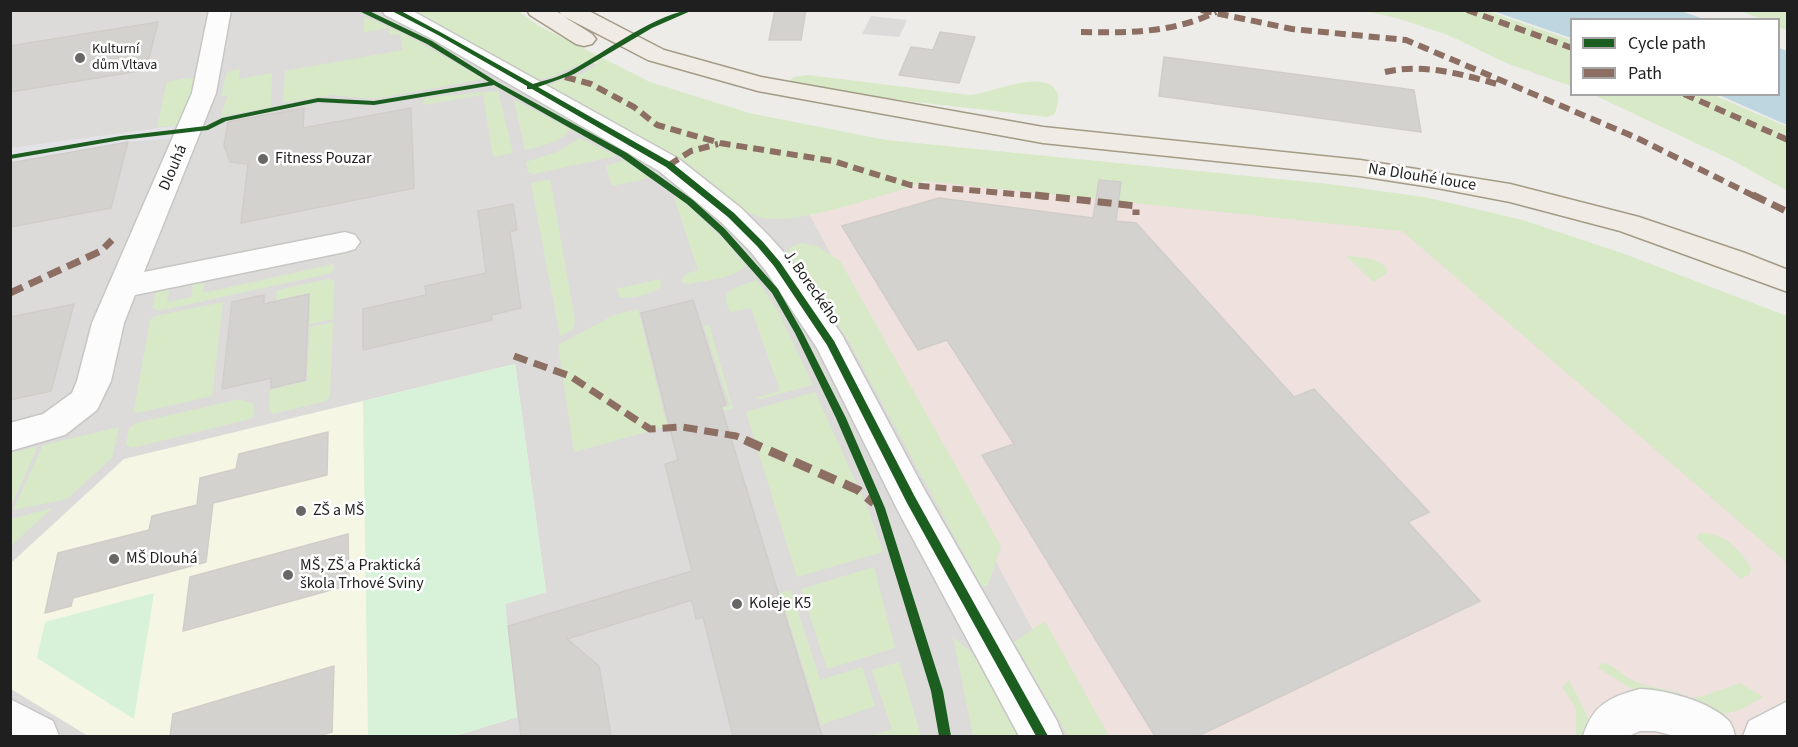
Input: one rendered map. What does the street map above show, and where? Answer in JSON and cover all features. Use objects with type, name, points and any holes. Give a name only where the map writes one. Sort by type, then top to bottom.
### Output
[{"type":"main road","points":[[538,10],[573,33],[642,67],[727,94],[835,116],[960,133],[1043,135]]},
{"type":"main road","points":[[568,10],[656,55],[706,71],[784,89],[1043,135]]},
{"type":"main road","name":"Na Dlouhé louce","points":[[1043,135],[1360,168],[1510,193],[1629,225],[1734,260],[1788,282]]},
{"type":"street","name":"Dlouhá","points":[[10,437],[53,425],[85,401],[94,381],[108,323],[204,93],[220,10]]},
{"type":"street","name":"J. Boreckého","points":[[393,10],[440,33],[644,149],[703,191],[760,244],[777,264],[831,343],[910,500],[1042,736]]},
{"type":"street","points":[[123,287],[345,242]]},
{"type":"street","points":[[1604,736],[1612,722],[1626,713],[1643,709],[1666,712],[1689,721],[1714,736]]},
{"type":"street","points":[[1764,736],[1788,722]]},
{"type":"shaded area","points":[[10,11],[491,11],[679,106],[748,179],[810,215],[1090,736],[11,736]]},
{"type":"shaded area","points":[[871,16],[907,20],[899,37],[862,34]]},
{"type":"shaded area","points":[[180,125],[176,138],[128,142],[11,163],[10,148]]},
{"type":"shaded area","points":[[985,167],[1371,211],[1787,352],[1787,736],[1090,736],[810,215]]},
{"type":"shaded area","name":"ZŠ a MŠ","points":[[515,364],[546,592],[505,604],[517,717],[455,736],[319,736],[332,732],[333,666],[193,708],[189,736],[88,736],[11,689],[11,563],[124,459]]},
{"type":"green space","points":[[410,11],[518,11],[539,26],[650,82],[749,113],[886,140],[1329,184],[1424,197],[1523,220],[1622,253],[1787,316],[1787,563],[1402,231],[924,181],[912,187],[822,212],[786,219],[759,217],[739,207],[676,160],[549,86],[582,74],[598,62],[584,63],[552,76],[536,79]]},
{"type":"green space","points":[[1363,11],[1487,11],[1570,40],[1570,86],[1506,63],[1448,35],[1397,18]]},
{"type":"green space","points":[[1740,11],[1786,11],[1787,31],[1780,28],[1780,18],[1758,18]]},
{"type":"green space","points":[[364,16],[406,35],[484,79],[375,99],[331,95],[283,103],[285,71],[403,50],[400,34],[389,35],[389,28],[364,32]]},
{"type":"green space","points":[[240,69],[239,79],[272,73],[271,107],[220,117],[228,95],[221,96],[227,72]]},
{"type":"green space","points":[[808,75],[970,95],[1018,83],[1043,82],[1052,86],[1059,99],[1055,114],[1048,117],[907,101],[794,83],[790,80],[794,77]]},
{"type":"green space","points":[[193,78],[196,82],[180,125],[157,127],[167,82]]},
{"type":"green space","points":[[498,91],[513,153],[493,157],[483,95],[423,105],[424,98]]},
{"type":"green space","points":[[1596,96],[1716,96],[1787,127],[1787,191],[1734,161]]},
{"type":"green space","points":[[514,101],[570,129],[556,141],[525,150]]},
{"type":"green space","points":[[580,138],[616,156],[534,174],[528,172],[526,162],[557,152]]},
{"type":"green space","points":[[624,160],[650,178],[612,186],[606,166]]},
{"type":"green space","points":[[550,179],[575,320],[573,330],[560,336],[531,183]]},
{"type":"green space","points":[[674,197],[680,198],[726,242],[746,266],[727,276],[689,284],[683,283],[681,280],[686,274],[698,270]]},
{"type":"green space","points":[[801,243],[817,246],[840,261],[1001,546],[988,585],[982,587],[848,340],[806,276],[786,253],[791,247]]},
{"type":"green space","points":[[1346,256],[1369,258],[1379,262],[1387,269],[1386,274],[1373,282]]},
{"type":"green space","points":[[334,264],[334,270],[328,274],[158,311],[153,308],[156,289],[170,287],[167,302],[191,297],[193,285],[185,287],[187,283],[204,280],[203,293]]},
{"type":"green space","points":[[329,279],[334,281],[333,319],[310,324],[310,293],[276,300],[277,290]]},
{"type":"green space","points":[[660,279],[661,287],[641,296],[620,298],[616,289]]},
{"type":"green space","points":[[757,280],[777,309],[813,385],[760,399],[755,398],[780,391],[751,308],[730,312],[726,302],[727,293],[734,288]]},
{"type":"green space","points":[[223,302],[212,396],[137,413],[134,410],[150,320],[155,316]]},
{"type":"green space","points":[[638,309],[666,423],[730,406],[704,326],[709,325],[733,408],[574,452],[558,345],[614,315]]},
{"type":"green space","points":[[333,322],[330,396],[326,401],[272,414],[269,411],[270,390],[307,381],[310,327]]},
{"type":"green space","points":[[515,364],[546,592],[505,604],[517,717],[455,736],[368,736],[363,401]]},
{"type":"green space","points":[[815,392],[868,509],[883,552],[797,577],[746,412]]},
{"type":"green space","points":[[240,399],[253,404],[254,415],[250,419],[132,448],[126,445],[129,428],[136,423]]},
{"type":"green space","points":[[119,427],[112,458],[67,499],[13,510],[43,445]]},
{"type":"green space","points":[[38,446],[11,506],[11,453]]},
{"type":"green space","points":[[52,508],[11,546],[11,519]]},
{"type":"green space","points":[[1700,533],[1716,535],[1730,543],[1747,561],[1751,568],[1750,574],[1741,579],[1696,538]]},
{"type":"green space","points":[[874,567],[895,648],[827,669],[801,589]]},
{"type":"green space","points":[[791,590],[820,680],[862,667],[875,706],[821,725],[780,593]]},
{"type":"green space","points":[[154,593],[134,719],[37,658],[45,622]]},
{"type":"green space","points":[[1045,621],[1109,736],[1068,736],[1014,642]]},
{"type":"green space","points":[[953,637],[972,653],[1019,736],[973,736]]},
{"type":"green space","points":[[899,662],[921,736],[870,736],[892,729],[872,670]]},
{"type":"green space","points":[[1601,663],[1608,664],[1630,679],[1644,685],[1673,691],[1690,698],[1703,696],[1740,683],[1763,697],[1740,710],[1724,714],[1708,711],[1637,692],[1598,668]]},
{"type":"green space","points":[[1569,680],[1589,719],[1586,736],[1576,736],[1576,708],[1562,687]]},
{"type":"water","points":[[1678,10],[1701,18],[1570,18],[1570,38],[1493,11]]},
{"type":"water","points":[[1780,48],[1787,51],[1787,125],[1721,96],[1780,96]]},
{"type":"building","points":[[775,10],[806,10],[801,40],[769,40]]},
{"type":"building","name":"Kulturní dům Vltava","points":[[158,22],[146,70],[10,92],[10,46]]},
{"type":"building","points":[[940,32],[975,37],[959,83],[899,75],[911,47],[933,50]]},
{"type":"building","points":[[1164,57],[1414,90],[1421,132],[1159,96]]},
{"type":"building","points":[[304,108],[303,128],[411,108],[414,188],[241,223],[248,164],[230,162],[224,145],[228,122]]},
{"type":"building","points":[[128,142],[111,208],[10,227],[10,163]]},
{"type":"building","points":[[1099,180],[1121,182],[1116,221],[1136,223],[1294,397],[1314,389],[1429,512],[1408,522],[1480,601],[1198,736],[1155,736],[982,455],[1014,444],[947,340],[918,350],[842,226],[939,198],[1093,218]]},
{"type":"building","points":[[513,204],[517,230],[510,232],[521,308],[491,315],[492,320],[363,350],[363,309],[426,295],[425,286],[486,273],[478,211]]},
{"type":"building","points":[[309,294],[305,380],[271,388],[271,378],[222,389],[232,302],[264,295],[264,304]]},
{"type":"building","points":[[693,300],[726,405],[721,406],[822,736],[733,736],[703,617],[696,619],[692,600],[567,639],[599,666],[611,736],[521,736],[508,626],[692,571],[665,464],[678,460],[641,313]]},
{"type":"building","points":[[74,304],[51,391],[10,400],[10,317]]},
{"type":"building","points":[[328,432],[327,475],[213,503],[206,562],[73,598],[71,606],[45,613],[58,553],[149,530],[152,516],[197,505],[200,478],[236,469],[239,454]]},
{"type":"building","name":"MŠ, ZŠ a Praktická škola Trhové Sviny","points":[[348,534],[349,585],[183,631],[190,577]]},
{"type":"building","points":[[334,666],[332,732],[319,736],[170,736],[173,714]]},
{"type":"marked path","points":[[1201,10],[1292,29],[1406,40],[1637,138],[1788,212]]},
{"type":"marked path","points":[[1467,10],[1570,47]]},
{"type":"marked path","points":[[1081,32],[1168,29],[1201,20],[1216,12]]},
{"type":"marked path","points":[[1385,72],[1397,69],[1425,69],[1497,84]]},
{"type":"marked path","points":[[565,77],[591,84],[634,107],[657,125],[720,143],[833,161],[910,185],[980,189],[1136,206],[1136,215]]},
{"type":"marked path","points":[[1689,96],[1788,140]]},
{"type":"marked path","points":[[669,165],[691,151],[718,144]]},
{"type":"marked path","points":[[10,293],[101,251],[112,240]]},
{"type":"marked path","points":[[514,356],[570,376],[650,429],[682,427],[736,436],[858,490],[874,503]]},
{"type":"cycle path","points":[[360,10],[430,43],[495,83]]},
{"type":"cycle path","points":[[393,10],[440,34],[669,165],[731,215],[760,244],[777,264],[831,343],[911,500],[1042,736]]},
{"type":"cycle path","points":[[529,88],[572,73],[650,27],[690,10]]},
{"type":"cycle path","points":[[10,157],[121,138],[208,128],[224,119],[318,100],[374,103],[495,83],[624,155],[690,202],[722,231],[775,291],[799,333],[841,418],[880,508],[937,691],[945,736]]},
{"type":"place","name":"Kulturní dům Vltava","points":[[80,58]]},
{"type":"place","name":"Fitness Pouzar","points":[[263,159]]},
{"type":"place","name":"ZŠ a MŠ","points":[[301,511]]},
{"type":"place","name":"MŠ Dlouhá","points":[[114,559]]},
{"type":"place","name":"MŠ, ZŠ a Praktická škola Trhové Sviny","points":[[288,575]]},
{"type":"place","name":"Koleje K5","points":[[737,604]]}]
